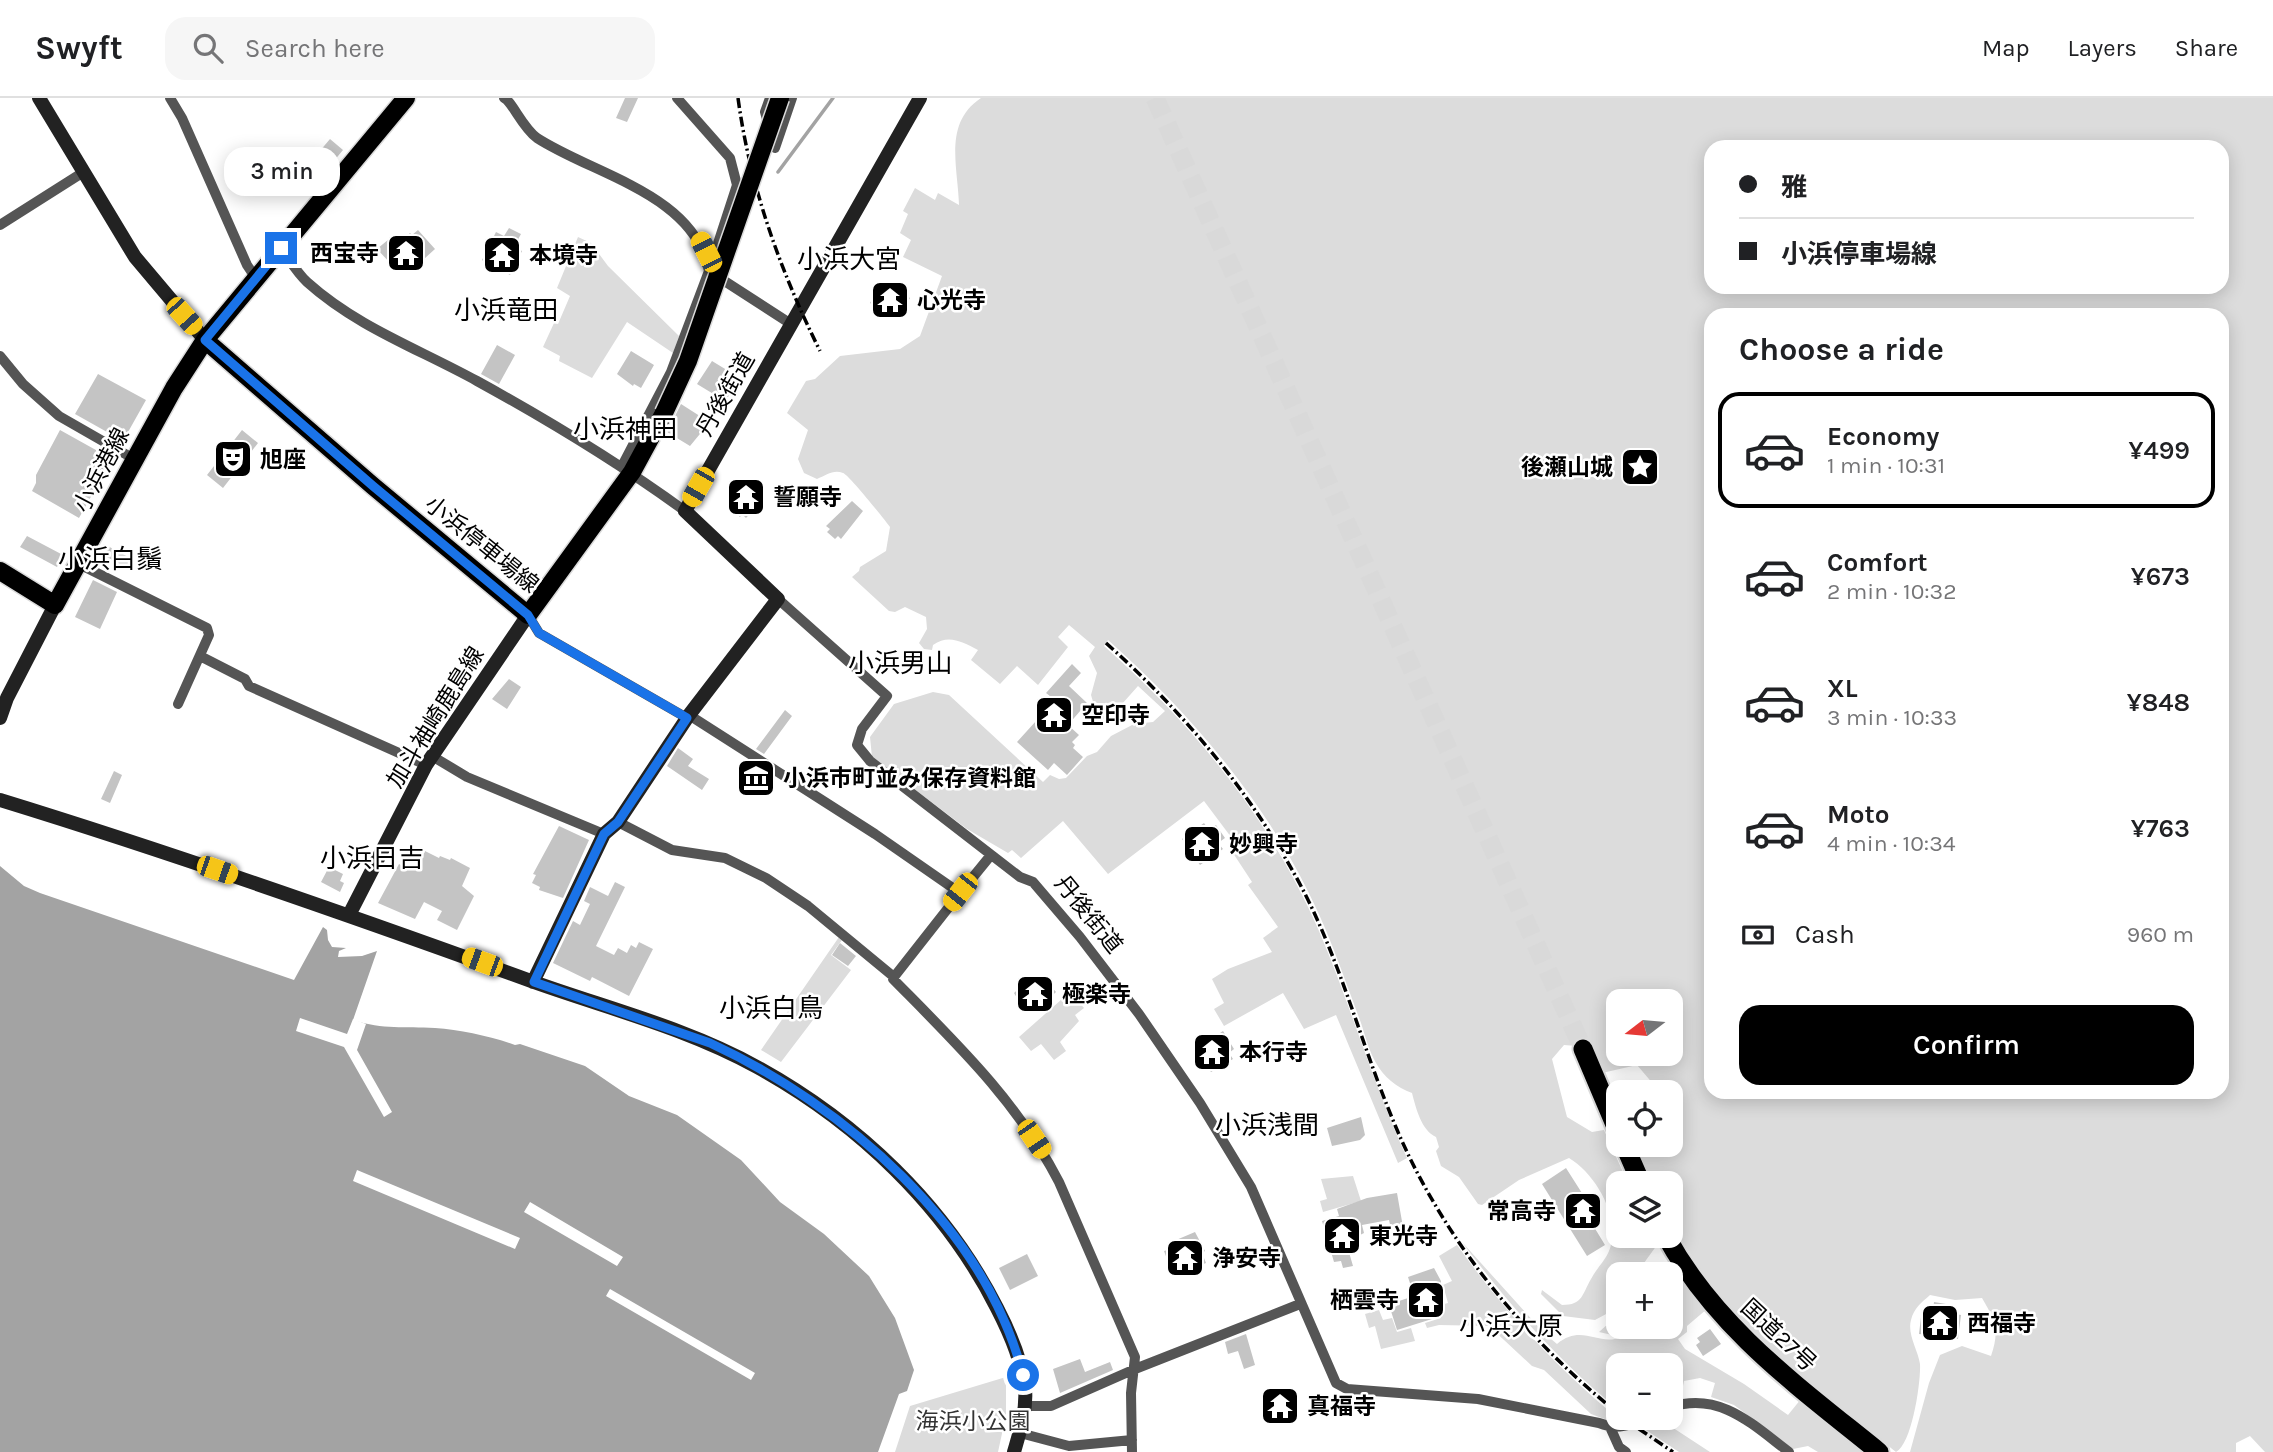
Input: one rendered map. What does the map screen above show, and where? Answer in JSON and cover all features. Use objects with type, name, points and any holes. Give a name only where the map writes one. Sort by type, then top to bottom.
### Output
[{"type":"highway","points":[[1583,1049],[1606,1103]]},
{"type":"highway","name":"国道27号","points":[[1674,1248],[1699,1287],[1733,1329],[1763,1358],[1879,1452]]},
{"type":"main road","points":[[205,340],[406,98]]},
{"type":"main road","name":"小浜停車場線","points":[[205,340],[373,486],[528,615],[664,413],[688,361],[780,98]]},
{"type":"main road","name":"小浜港線","points":[[55,605],[174,388],[205,340]]},
{"type":"main road","points":[[0,571],[55,605]]},
{"type":"street","points":[[39,98],[135,257],[205,340]]},
{"type":"street","points":[[170,98],[182,118],[247,265],[255,277]]},
{"type":"street","points":[[504,98],[510,101],[515,115],[524,127],[538,138],[620,180],[660,203],[682,220],[696,233],[706,252],[709,271],[791,324]]},
{"type":"street","points":[[627,469],[671,372],[737,186],[730,158],[677,98]]},
{"type":"street","points":[[770,98],[765,112],[775,148],[792,98]]},
{"type":"street","name":"丹後街道","points":[[685,510],[920,98]]},
{"type":"street","points":[[0,225],[82,173]]},
{"type":"street","points":[[281,248],[305,280],[345,312],[386,336],[476,380],[627,469],[685,510],[778,599],[688,717],[618,822],[604,834],[534,982]]},
{"type":"street","points":[[0,356],[23,384],[59,416],[134,459]]},
{"type":"street","points":[[79,564],[207,628],[209,635],[178,704]]},
{"type":"street","name":"丹後街道","points":[[778,599],[887,696],[862,729],[857,745],[870,761],[1020,877],[1034,882],[1080,937],[1169,1055],[1251,1187],[1336,1384],[1347,1389],[1427,1393],[1478,1399],[1606,1426]]},
{"type":"street","points":[[0,718],[7,698],[55,605]]},
{"type":"street","points":[[528,615],[539,633],[688,717],[875,834],[960,892]]},
{"type":"street","name":"加斗袖崎鹿島線","points":[[349,915],[429,761],[528,615]]},
{"type":"street","points":[[200,656],[245,678],[248,686],[604,834]]},
{"type":"street","points":[[0,800],[117,836],[349,915],[710,1043],[790,1087],[860,1138],[915,1191],[959,1245],[976,1271],[1012,1340],[1023,1375],[1025,1406],[1014,1452]]},
{"type":"street","points":[[618,822],[672,850],[725,858],[766,878],[808,906],[894,977],[991,855]]},
{"type":"street","points":[[893,979],[974,1061],[1012,1107],[1045,1155],[1136,1357],[1131,1393],[1132,1452]]},
{"type":"street","points":[[1025,1406],[1051,1406],[1135,1369],[1300,1304]]},
{"type":"street","points":[[1683,1405],[1697,1402],[1717,1404],[1737,1413],[1789,1452]]},
{"type":"street","points":[[1611,1430],[1619,1447],[1626,1452]]},
{"type":"street","points":[[1020,1433],[1069,1446],[1132,1440]]},
{"type":"green space","points":[[981,98],[2273,98],[2273,1452],[2265,1452],[2250,1436],[2236,1443],[2236,1452],[1910,1452],[1929,1383],[1940,1355],[1962,1346],[1991,1356],[1996,1332],[1993,1319],[1982,1298],[1955,1300],[1930,1295],[1916,1309],[1911,1320],[1912,1336],[1920,1364],[1919,1384],[1907,1437],[1896,1452],[1768,1350],[1707,1282],[1683,1243],[1683,1171],[1647,1171],[1641,1157],[1683,1157],[1683,1080],[1650,1080],[1638,1066],[1684,1066],[1684,989],[1606,989],[1606,1066],[1633,1066],[1602,1073],[1589,1047],[1564,1045],[1552,1059],[1567,1117],[1592,1132],[1604,1130],[1606,1157],[1616,1157],[1623,1171],[1606,1171],[1606,1204],[1597,1186],[1579,1165],[1569,1158],[1519,1180],[1482,1205],[1478,1204],[1459,1177],[1441,1166],[1436,1151],[1439,1147],[1436,1137],[1423,1124],[1412,1093],[1391,1081],[1374,1058],[1325,928],[1284,847],[1233,772],[1204,737],[1174,703],[1108,640],[1104,646],[1169,708],[1227,776],[1278,851],[1319,931],[1383,1102],[1407,1158],[1398,1163],[1336,1015],[1304,1029],[1283,993],[1224,1026],[1214,1009],[1224,1003],[1212,979],[1228,969],[1272,952],[1263,938],[1278,927],[1248,885],[1252,882],[1231,850],[1237,845],[1204,801],[1108,874],[1063,821],[1021,858],[1012,850],[1008,853],[967,829],[872,757],[870,737],[894,704],[933,692],[949,695],[1043,782],[1050,775],[1059,779],[1066,778],[1087,756],[1097,752],[1111,736],[1134,724],[1153,722],[1165,711],[1138,686],[1114,713],[1097,723],[1091,713],[1094,705],[1091,695],[1097,673],[1089,656],[1095,647],[1069,625],[1058,637],[1068,647],[1038,685],[1017,666],[1000,684],[971,660],[978,650],[961,642],[945,640],[933,645],[932,650],[924,649],[919,643],[927,629],[926,617],[905,607],[895,612],[889,611],[852,577],[860,567],[886,551],[890,527],[846,475],[833,472],[817,479],[804,473],[798,459],[808,430],[787,413],[806,381],[815,379],[840,356],[900,349],[920,336],[942,276],[903,257],[911,240],[900,233],[908,214],[903,211],[915,188],[935,200],[938,193],[959,205],[955,147],[957,133],[969,108]]},
{"type":"green space","points":[[578,237],[591,243],[608,266],[679,336],[673,353],[627,322],[592,378],[559,361],[560,356],[543,347],[554,323],[558,324],[570,296],[557,288]]},
{"type":"green space","points":[[839,937],[842,940],[831,955],[851,970],[781,1062],[761,1050]]},
{"type":"green space","points":[[1070,992],[1084,1008],[1075,1015],[1079,1021],[1060,1042],[1066,1051],[1054,1060],[1041,1044],[1031,1051],[1019,1037]]},
{"type":"green space","points":[[1353,1176],[1361,1201],[1323,1212],[1320,1201],[1327,1199],[1321,1179]]},
{"type":"green space","points":[[1462,1242],[1557,1344],[1574,1335],[1605,1339],[1678,1339],[1685,1349],[1744,1384],[1788,1415],[1801,1399],[1866,1452],[1818,1452],[1808,1446],[1793,1449],[1734,1405],[1711,1397],[1715,1383],[1700,1378],[1684,1381],[1683,1386],[1683,1353],[1606,1353],[1606,1399],[1535,1331]]},
{"type":"green space","points":[[1457,1245],[1533,1338],[1606,1408],[1606,1420],[1591,1414],[1544,1370],[1532,1366],[1489,1326],[1439,1325],[1427,1328],[1425,1323],[1441,1318],[1437,1306],[1448,1303],[1443,1285],[1452,1281],[1439,1256]]},
{"type":"green space","points":[[1610,1248],[1655,1248],[1645,1262],[1606,1262],[1606,1314],[1595,1320],[1563,1316],[1541,1294],[1542,1290],[1562,1305],[1578,1301]]},
{"type":"green space","points":[[1684,1279],[1707,1309],[1687,1326],[1687,1332],[1683,1335]]},
{"type":"green space","points":[[1379,1310],[1383,1320],[1392,1318],[1397,1332],[1411,1328],[1415,1341],[1381,1349],[1375,1326],[1369,1328],[1365,1314]]},
{"type":"green space","name":"海浜小公園","points":[[1006,1377],[1006,1415],[998,1452],[895,1452],[910,1406]]},
{"type":"green space","points":[[1646,1430],[1676,1430],[1710,1452],[1679,1452]]},
{"type":"shaded area","points":[[0,866],[24,886],[40,893],[294,980],[323,927],[327,930],[332,947],[346,948],[339,951],[338,957],[362,956],[377,951],[353,1020],[384,1026],[455,1030],[520,1044],[585,1066],[629,1096],[677,1115],[741,1160],[780,1202],[824,1234],[869,1276],[895,1318],[914,1370],[907,1391],[899,1394],[878,1452],[0,1452]]},
{"type":"pier","points":[[300,1018],[347,1034],[353,1019],[366,1024],[357,1050],[392,1112],[384,1117],[344,1047],[296,1031]]},
{"type":"pier","points":[[357,1170],[520,1238],[515,1249],[353,1181]]},
{"type":"pier","points":[[530,1202],[623,1257],[617,1266],[524,1212]]},
{"type":"pier","points":[[610,1289],[755,1373],[751,1380],[606,1296]]},
{"type":"building","points":[[625,98],[638,98],[627,122],[616,118]]},
{"type":"building","points":[[330,139],[343,150],[308,192],[293,179]]},
{"type":"building","name":"本境寺","points":[[509,228],[521,234],[514,247],[522,251],[510,275],[501,270],[500,273],[482,260],[496,232],[504,236]]},
{"type":"building","name":"西宝寺","points":[[418,230],[435,249],[413,269],[401,256],[392,265],[377,249],[389,239],[395,246],[410,233],[412,235]]},
{"type":"building","name":"心光寺","points":[[883,281],[902,288],[900,291],[910,298],[898,319],[870,303]]},
{"type":"building","points":[[497,345],[515,355],[499,384],[481,374]]},
{"type":"building","points":[[631,351],[654,365],[641,388],[634,384],[633,386],[617,374]]},
{"type":"building","points":[[712,361],[735,375],[732,379],[737,382],[728,397],[723,394],[720,398],[697,384]]},
{"type":"building","points":[[98,374],[146,400],[123,441],[75,414]]},
{"type":"building","points":[[681,404],[706,420],[701,428],[704,429],[690,446],[667,432]]},
{"type":"building","points":[[60,430],[112,459],[79,518],[32,491],[36,475]]},
{"type":"building","name":"旭座","points":[[242,430],[258,443],[223,488],[207,475]]},
{"type":"building","name":"誓願寺","points":[[752,480],[761,489],[757,494],[763,499],[746,518],[742,514],[740,517],[728,507],[731,505],[727,501],[744,483],[747,486]]},
{"type":"building","points":[[852,501],[863,511],[841,539],[838,536],[835,539],[827,532],[830,529],[826,526]]},
{"type":"building","points":[[27,536],[63,555],[57,567],[20,547]]},
{"type":"building","points":[[104,544],[132,559],[127,568],[99,553]]},
{"type":"building","points":[[93,580],[117,592],[100,629],[75,617]]},
{"type":"building","name":"空印寺","points":[[1072,664],[1081,673],[1069,686],[1087,703],[1068,725],[1079,735],[1072,742],[1075,745],[1073,748],[1083,757],[1067,775],[1054,763],[1048,770],[1017,742],[1055,700],[1046,693]]},
{"type":"building","points":[[509,679],[521,687],[507,709],[492,699]]},
{"type":"building","points":[[785,710],[792,716],[764,754],[756,749]]},
{"type":"building","points":[[678,748],[693,759],[688,766],[709,779],[702,790],[667,766]]},
{"type":"building","points":[[114,771],[122,775],[110,803],[101,799]]},
{"type":"building","name":"妙興寺","points":[[1204,823],[1209,830],[1216,825],[1225,838],[1218,843],[1223,849],[1200,865],[1195,858],[1191,860],[1183,849],[1187,846],[1182,839]]},
{"type":"building","points":[[559,826],[589,840],[563,898],[539,890],[540,887],[532,883],[536,875],[533,874]]},
{"type":"building","points":[[425,851],[439,858],[451,858],[470,868],[462,886],[474,896],[457,930],[437,920],[442,911],[424,902],[415,919],[378,903],[399,864],[410,870],[413,865],[417,867]]},
{"type":"building","points":[[329,867],[343,874],[340,881],[344,883],[340,892],[321,882]]},
{"type":"building","points":[[615,882],[625,887],[596,946],[614,955],[618,948],[627,953],[631,945],[636,948],[639,942],[653,949],[629,996],[592,977],[590,981],[553,963],[573,921],[580,925],[590,904],[584,901],[590,887],[608,896]]},
{"type":"building","points":[[840,943],[856,956],[848,966],[832,955]]},
{"type":"building","name":"極楽寺","points":[[1032,976],[1043,988],[1048,983],[1056,992],[1034,1013],[1029,1007],[1025,1011],[1014,993]]},
{"type":"building","name":"本行寺","points":[[1223,1031],[1234,1049],[1229,1053],[1233,1059],[1211,1072],[1201,1057],[1198,1059],[1193,1051]]},
{"type":"building","points":[[1361,1117],[1365,1135],[1360,1140],[1332,1146],[1327,1128]]},
{"type":"building","name":"常高寺","points":[[1566,1168],[1587,1201],[1590,1199],[1601,1216],[1591,1222],[1605,1245],[1587,1256],[1542,1184]]},
{"type":"building","points":[[1397,1193],[1403,1227],[1391,1229],[1389,1220],[1362,1225],[1364,1233],[1346,1242],[1353,1266],[1343,1268],[1341,1261],[1334,1262],[1322,1221],[1339,1216],[1337,1209],[1367,1198]]},
{"type":"building","name":"浄安寺","points":[[1195,1232],[1205,1251],[1202,1253],[1206,1263],[1180,1273],[1178,1264],[1170,1267],[1164,1251],[1171,1249],[1169,1243]]},
{"type":"building","points":[[1027,1254],[1038,1276],[1010,1290],[999,1268]]},
{"type":"building","name":"栖雲寺","points":[[1434,1268],[1441,1284],[1435,1286],[1440,1302],[1429,1305],[1432,1319],[1397,1330],[1390,1308],[1397,1306],[1396,1302],[1414,1296],[1408,1277]]},
{"type":"building","name":"西福寺","points":[[1934,1302],[1946,1304],[1945,1312],[1961,1315],[1958,1339],[1938,1336],[1938,1340],[1919,1334],[1922,1309],[1933,1310]]},
{"type":"building","points":[[1710,1329],[1721,1344],[1703,1356],[1696,1345],[1700,1342],[1697,1338]]},
{"type":"building","points":[[1246,1334],[1255,1365],[1244,1369],[1238,1351],[1228,1354],[1225,1342]]},
{"type":"building","points":[[1080,1359],[1085,1372],[1110,1362],[1113,1370],[1060,1393],[1053,1369]]},
{"type":"building","name":"真福寺","points":[[1265,1395],[1297,1400],[1297,1420],[1263,1420]]},
{"type":"waterway","points":[[778,172],[833,98]]},
{"type":"tunnel","points":[[1155,98],[1583,1049]]},
{"type":"railway","points":[[738,98],[750,164],[768,228],[820,351]]},
{"type":"railway","points":[[1106,643],[1161,695],[1211,751],[1276,842],[1324,936],[1382,1094],[1414,1167],[1461,1246],[1519,1319],[1551,1353],[1606,1403]]},
{"type":"railway","points":[[1641,1430],[1673,1452]]},
{"type":"place","name":"西宝寺","points":[[406,253]]},
{"type":"place","name":"本境寺","points":[[502,255]]},
{"type":"place","name":"心光寺","points":[[890,300]]},
{"type":"place","name":"旭座","points":[[233,459]]},
{"type":"place","name":"後瀬山城","points":[[1640,467]]},
{"type":"place","name":"誓願寺","points":[[746,497]]},
{"type":"place","name":"空印寺","points":[[1054,715]]},
{"type":"place","name":"小浜市町並み保存資料館","points":[[756,778]]},
{"type":"place","name":"妙興寺","points":[[1202,844]]},
{"type":"place","name":"極楽寺","points":[[1035,994]]},
{"type":"place","name":"本行寺","points":[[1212,1052]]},
{"type":"place","name":"常高寺","points":[[1583,1211]]},
{"type":"place","name":"東光寺","points":[[1342,1236]]},
{"type":"place","name":"浄安寺","points":[[1185,1258]]},
{"type":"place","name":"栖雲寺","points":[[1426,1300]]},
{"type":"place","name":"西福寺","points":[[1940,1323]]},
{"type":"place","name":"真福寺","points":[[1280,1406]]},
{"type":"district","name":"小浜大宮","points":[[849,259]]},
{"type":"district","name":"小浜竜田","points":[[506,310]]},
{"type":"district","name":"小浜神田","points":[[625,429]]},
{"type":"district","name":"小浜白鬚","points":[[110,559]]},
{"type":"district","name":"小浜男山","points":[[900,663]]},
{"type":"district","name":"小浜日吉","points":[[372,858]]},
{"type":"district","name":"小浜白鳥","points":[[771,1008]]},
{"type":"district","name":"小浜浅間","points":[[1267,1125]]},
{"type":"district","name":"小浜大原","points":[[1511,1326]]},
{"type":"route","points":[[281,248],[205,340],[373,486],[528,615],[539,633],[687,718],[618,822],[604,834],[534,982],[710,1043],[733,1054],[779,1080],[860,1138],[915,1191],[959,1245],[1003,1320],[1023,1375]]}]
